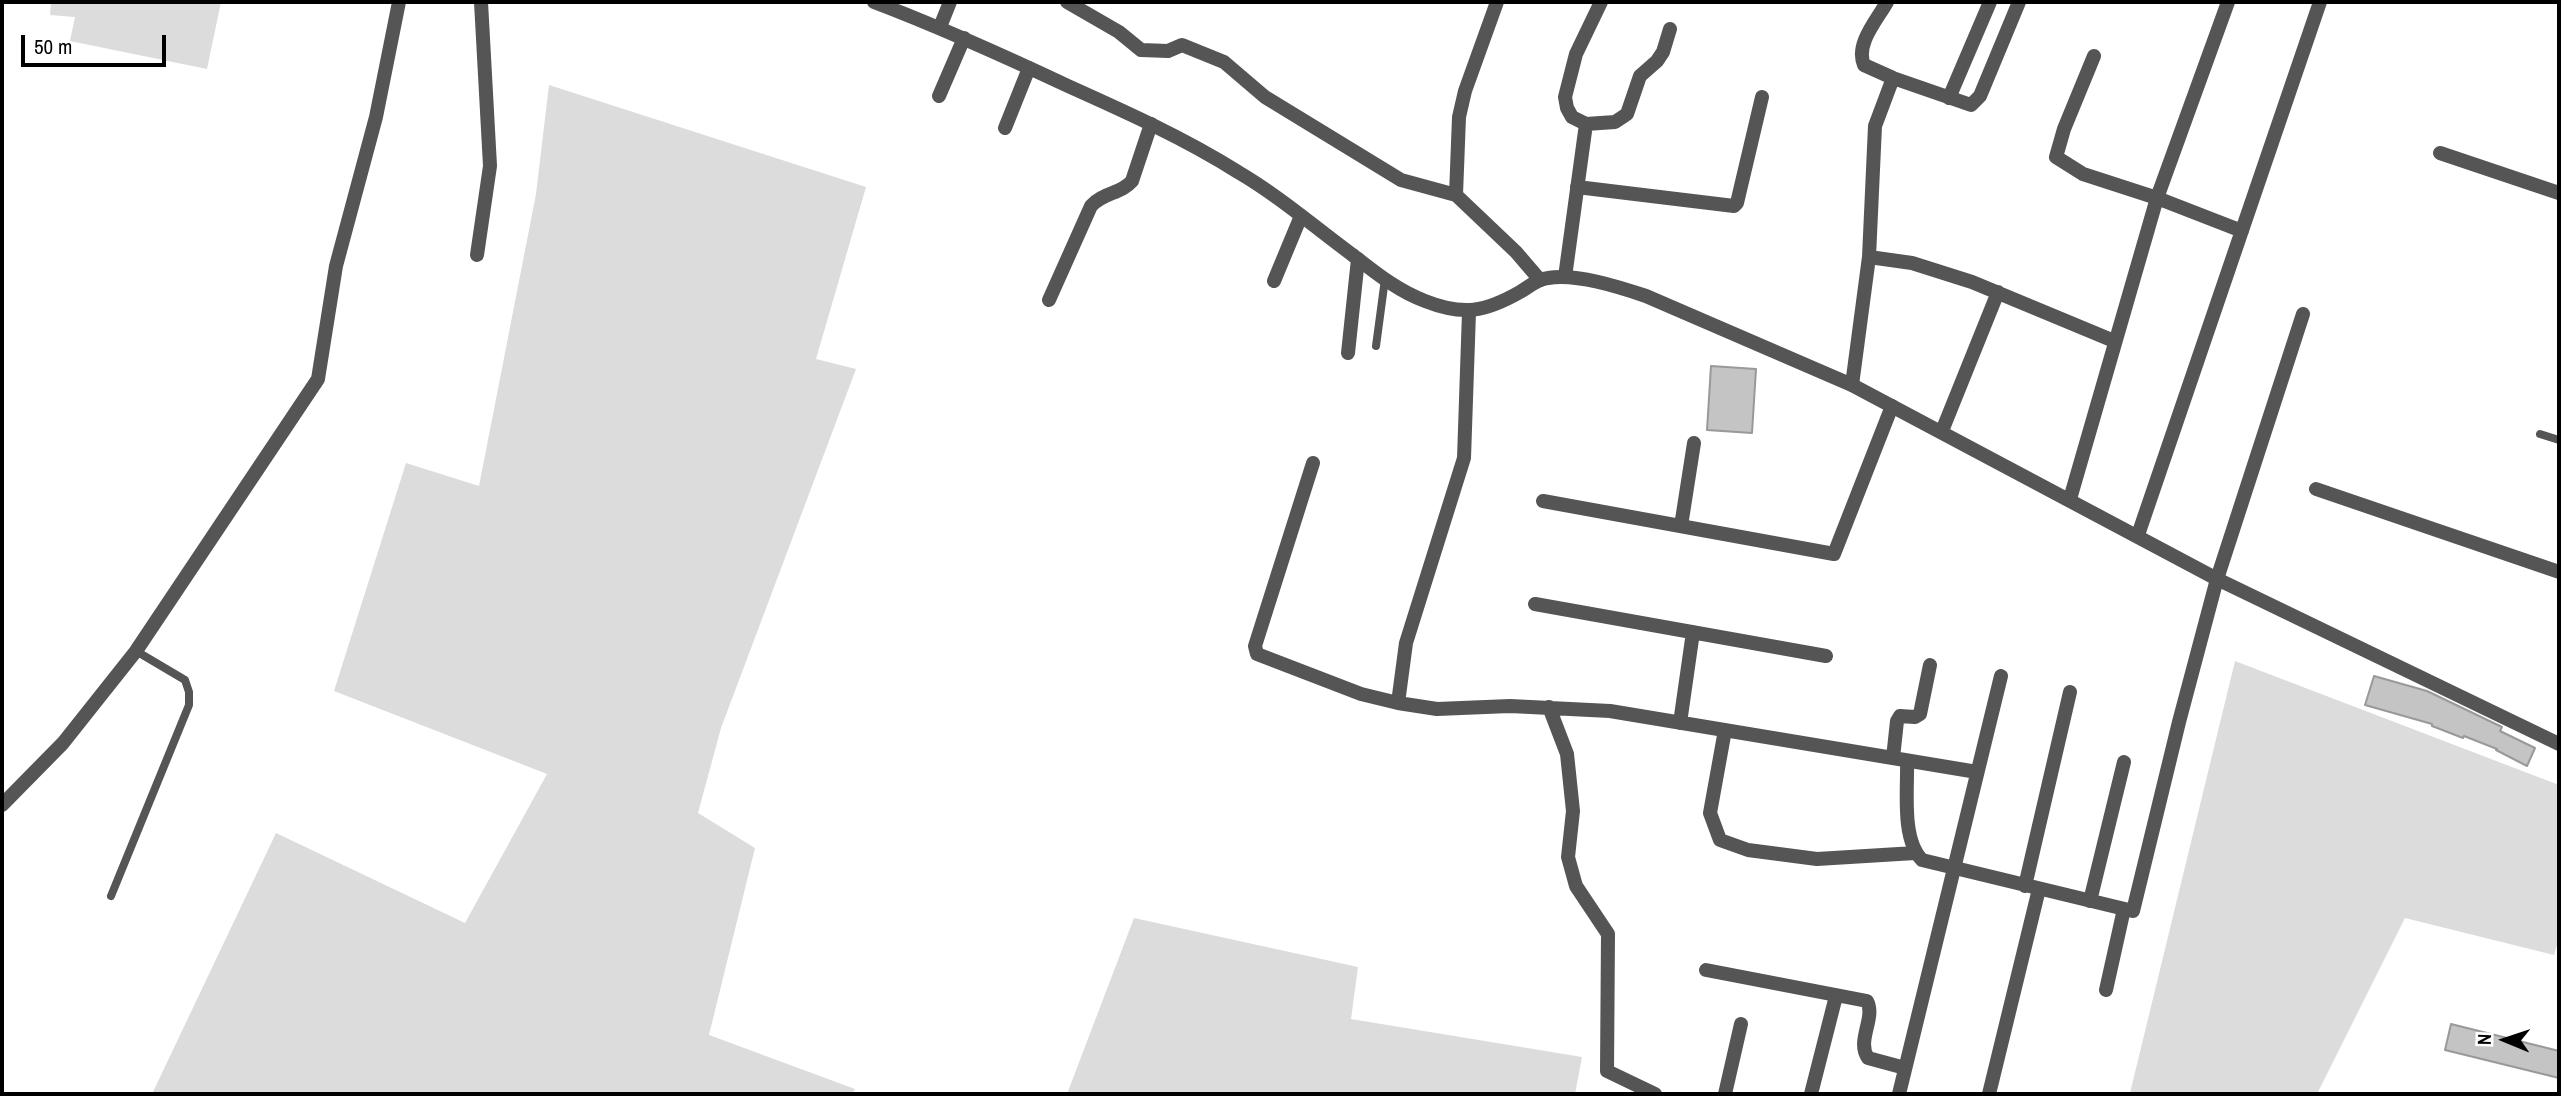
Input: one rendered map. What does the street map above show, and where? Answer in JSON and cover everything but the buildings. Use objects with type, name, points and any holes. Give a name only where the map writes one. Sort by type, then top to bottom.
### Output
[{"type":"street","points":[[2,805],[64,743],[136,651],[318,379],[336,266],[376,117],[399,2]]},
{"type":"street","points":[[477,256],[490,166],[481,2]]},
{"type":"street","points":[[874,2],[940,27],[1150,124],[1240,172],[1385,279],[1423,301],[1439,307],[1469,312],[1495,304],[1540,280],[1565,277],[1615,286],[1646,296],[1852,385],[2217,579],[2559,744]]},
{"type":"street","points":[[940,27],[950,2]]},
{"type":"street","points":[[1067,2],[1119,32],[1141,50],[1168,51],[1182,45],[1224,62],[1265,97],[1401,180],[1455,195],[1517,252],[1540,280]]},
{"type":"street","points":[[1455,195],[1459,117],[1465,91],[1497,2]]},
{"type":"street","points":[[1601,2],[1576,54],[1565,97],[1572,117],[1586,124],[1615,122],[1627,114],[1640,76],[1663,52],[1670,29]]},
{"type":"street","points":[[1888,2],[1862,47],[1860,57],[1864,65],[1971,105],[1975,103],[2020,2]]},
{"type":"street","points":[[1949,98],[1990,2]]},
{"type":"street","points":[[2070,499],[2157,198],[2228,2]]},
{"type":"street","points":[[2138,535],[2320,2]]},
{"type":"street","points":[[939,96],[964,38]]},
{"type":"street","points":[[2094,56],[2064,129],[2056,158],[2083,174],[2157,198],[2242,231]]},
{"type":"street","points":[[1005,128],[1029,68]]},
{"type":"street","points":[[1852,385],[1869,257],[1875,127],[1893,78]]},
{"type":"street","points":[[1577,187],[1734,206],[1737,203],[1762,97]]},
{"type":"street","points":[[1049,300],[1091,206],[1099,197],[1126,188],[1132,181],[1150,124]]},
{"type":"street","points":[[1565,277],[1586,124]]},
{"type":"street","points":[[2440,153],[2559,192]]},
{"type":"street","points":[[1274,281],[1301,216]]},
{"type":"street","points":[[1869,257],[1912,263],[1998,292],[2114,341]]},
{"type":"street","points":[[1348,353],[1358,259]]},
{"type":"street","points":[[1942,431],[1998,292]]},
{"type":"street","points":[[1398,703],[1406,643],[1464,458],[1469,312]]},
{"type":"street","points":[[1930,665],[1920,714],[1915,717],[1900,716],[1897,720],[1909,838],[1915,853],[1929,864],[2133,911],[2217,579],[2303,314]]},
{"type":"street","points":[[1544,501],[1834,554],[1892,406]]},
{"type":"street","points":[[1681,526],[1694,443]]},
{"type":"street","points":[[1313,463],[1255,651],[1310,676],[1361,694],[1398,703],[1437,709],[1549,707],[1610,711],[1977,772]]},
{"type":"street","points":[[2316,489],[2559,572]]},
{"type":"street","points":[[1535,604],[1826,656]]},
{"type":"street","points":[[1680,723],[1693,632]]},
{"type":"street","points":[[1899,1094],[2001,676]]},
{"type":"street","points":[[1989,1094],[2070,692]]},
{"type":"street","points":[[1549,707],[1567,754],[1573,811],[1568,857],[1570,867],[1576,886],[1608,934],[1607,1071],[1655,1094]]},
{"type":"street","points":[[1725,730],[1710,813],[1720,840],[1748,850],[1817,859],[1915,853]]},
{"type":"street","points":[[2090,901],[2124,762]]},
{"type":"street","points":[[2106,990],[2124,909]]},
{"type":"street","points":[[1706,970],[1867,1001],[1870,1005],[1865,1055],[1905,1068]]},
{"type":"street","points":[[1811,1094],[1836,996]]},
{"type":"street","points":[[1725,1094],[1741,1024]]},
{"type":"lane","points":[[1376,346],[1385,279]]},
{"type":"lane","points":[[2540,434],[2559,440]]},
{"type":"lane","points":[[111,896],[189,705],[185,680],[136,651]]},
{"type":"shaded area","points":[[47,2],[221,2],[207,69],[70,41],[75,17],[50,15],[51,3]]},
{"type":"shaded area","points":[[549,85],[866,187],[816,359],[856,369],[721,728],[698,813],[755,848],[709,1035],[855,1089],[852,1094],[152,1094],[276,833],[465,923],[547,774],[334,691],[406,463],[479,486],[536,194]]},
{"type":"shaded area","points":[[2235,661],[2559,785],[2559,938],[2554,955],[2405,918],[2317,1094],[2130,1093]]},
{"type":"shaded area","points":[[1134,918],[1358,967],[1351,1019],[1582,1057],[1575,1094],[1067,1094]]}]
